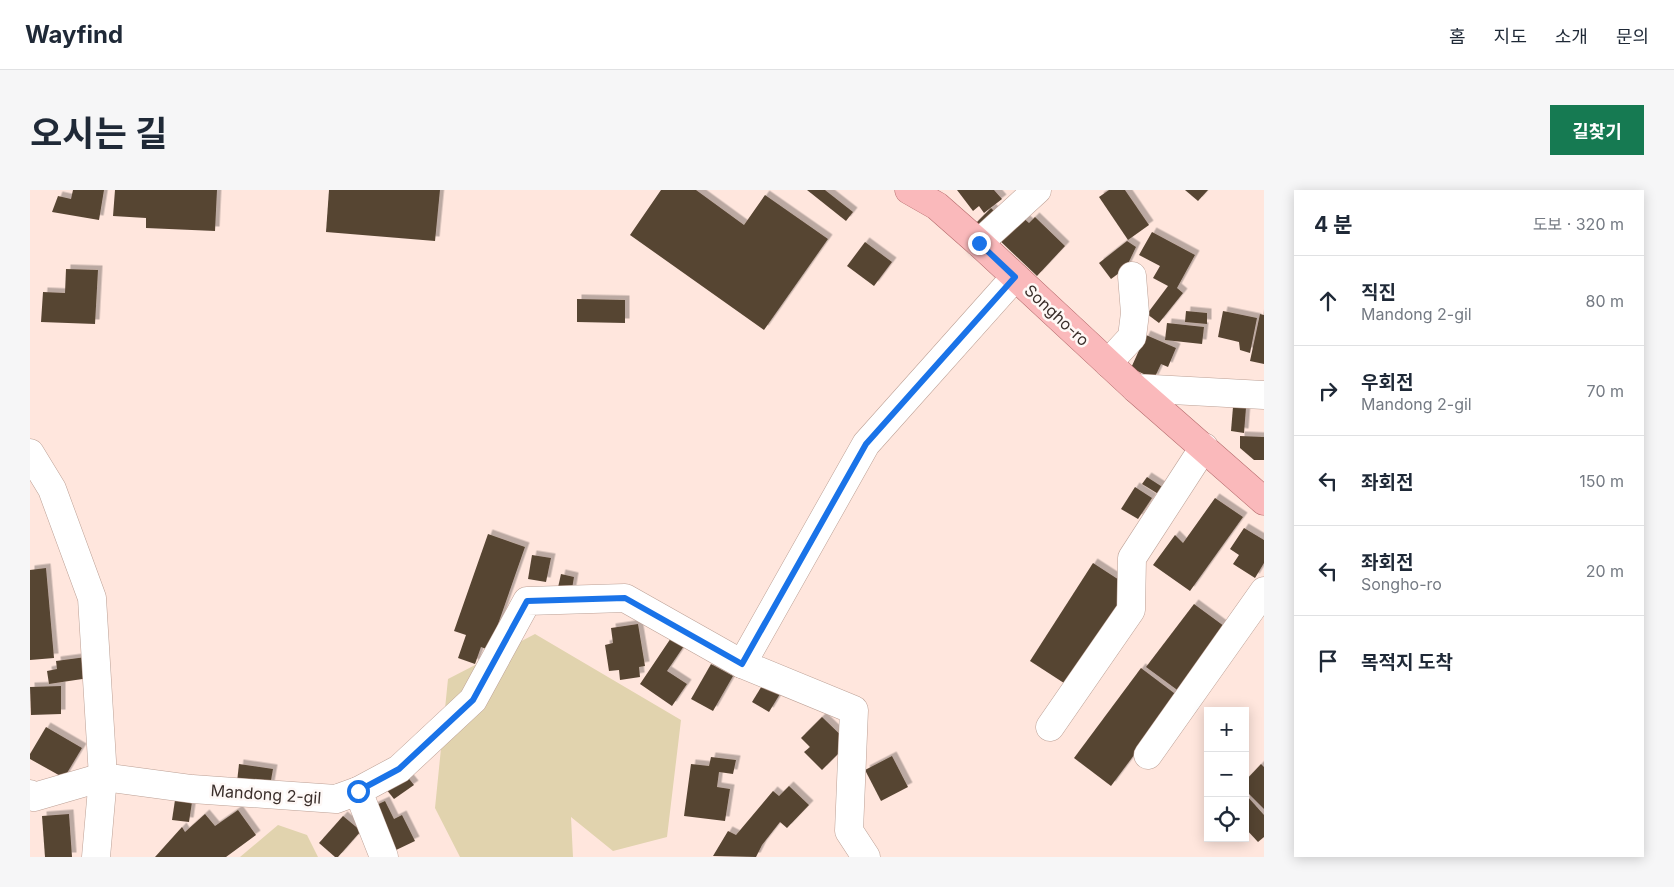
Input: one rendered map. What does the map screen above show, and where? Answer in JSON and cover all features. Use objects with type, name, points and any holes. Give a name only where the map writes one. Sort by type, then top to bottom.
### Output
[{"type":"main road","name":"Songho-ro","points":[[909,190],[937,206],[1135,388],[1264,500]]},
{"type":"street","points":[[979,243],[1037,190]]},
{"type":"street","points":[[1108,363],[1132,337],[1135,313],[1132,276]]},
{"type":"street","points":[[742,664],[866,444],[1015,277]]},
{"type":"street","points":[[1135,388],[1264,395]]},
{"type":"street","points":[[1050,727],[1131,610],[1132,558],[1204,447]]},
{"type":"street","points":[[30,453],[52,489],[92,598],[103,777],[96,857]]},
{"type":"street","points":[[1148,754],[1264,591]]},
{"type":"street","name":"Mandong 2-gil","points":[[103,777],[192,789],[336,799],[358,791],[399,769],[473,700],[527,601],[625,598],[742,664],[854,710],[849,831],[866,857]]},
{"type":"street","points":[[30,794],[34,798],[103,777]]},
{"type":"street","points":[[358,791],[384,857]]},
{"type":"shaded area","points":[[535,634],[681,720],[667,837],[613,851],[571,817],[573,857],[460,857],[435,808],[448,679]]},
{"type":"shaded area","points":[[278,825],[307,835],[318,857],[240,857]]},
{"type":"building","points":[[73,190],[104,190],[99,220],[52,212],[58,196],[71,199]]},
{"type":"building","points":[[115,190],[217,190],[215,231],[146,228],[146,218],[113,216]]},
{"type":"building","points":[[329,190],[440,190],[435,241],[326,232]]},
{"type":"building","points":[[661,190],[696,190],[744,225],[765,195],[828,239],[764,330],[630,235]]},
{"type":"building","points":[[807,190],[825,190],[853,212],[846,221]]},
{"type":"building","points":[[957,190],[994,190],[1002,199],[984,213],[979,206],[973,211]]},
{"type":"building","points":[[1109,190],[1125,190],[1149,225],[1128,240],[1099,197]]},
{"type":"building","points":[[1185,190],[1208,190],[1198,201]]},
{"type":"building","points":[[991,208],[999,216],[982,233],[974,225]]},
{"type":"building","points":[[1019,214],[1029,223],[1035,217],[1065,246],[1037,276],[996,237]]},
{"type":"building","points":[[1152,232],[1195,255],[1177,288],[1183,293],[1159,323],[1147,314],[1168,286],[1153,278],[1160,266],[1139,255]]},
{"type":"building","points":[[1127,241],[1136,247],[1126,268],[1111,279],[1099,263]]},
{"type":"building","points":[[865,242],[892,262],[874,286],[847,266]]},
{"type":"building","points":[[66,269],[98,270],[95,324],[41,322],[43,292],[65,293]]},
{"type":"building","points":[[577,299],[625,300],[625,323],[577,322]]},
{"type":"building","points":[[1186,311],[1207,313],[1207,324],[1185,322]]},
{"type":"building","points":[[1223,311],[1257,318],[1250,353],[1240,350],[1239,342],[1218,337]]},
{"type":"building","points":[[1260,314],[1264,315],[1264,364],[1250,361]]},
{"type":"building","points":[[1167,323],[1204,327],[1202,344],[1165,340]]},
{"type":"building","points":[[1146,335],[1176,348],[1168,367],[1161,364],[1154,379],[1131,368]]},
{"type":"building","points":[[1233,407],[1246,408],[1244,433],[1231,431]]},
{"type":"building","points":[[1240,436],[1264,437],[1264,460],[1254,460],[1240,448]]},
{"type":"building","points":[[1147,477],[1164,488],[1160,495],[1142,484]]},
{"type":"building","points":[[1135,487],[1152,498],[1138,519],[1121,509]]},
{"type":"building","points":[[1215,498],[1243,517],[1190,591],[1153,565],[1175,535],[1183,543]]},
{"type":"building","points":[[1244,528],[1264,540],[1264,563],[1255,578],[1233,564],[1239,555],[1230,549]]},
{"type":"building","points":[[488,534],[525,547],[489,650],[481,647],[475,664],[458,658],[466,635],[454,631]]},
{"type":"building","points":[[532,555],[551,558],[546,582],[528,579]]},
{"type":"building","points":[[1093,563],[1130,587],[1067,685],[1030,661]]},
{"type":"building","points":[[46,568],[54,658],[30,660],[30,570]]},
{"type":"building","points":[[561,574],[574,577],[571,595],[557,592]]},
{"type":"building","points":[[1194,604],[1228,629],[1180,692],[1146,667]]},
{"type":"building","points":[[638,624],[645,666],[639,667],[640,677],[620,680],[619,670],[609,671],[605,645],[613,643],[611,628]]},
{"type":"building","points":[[673,635],[686,643],[667,671],[687,684],[672,706],[640,684]]},
{"type":"building","points":[[86,657],[89,678],[49,684],[47,671],[57,669],[56,661]]},
{"type":"building","points":[[711,664],[733,676],[713,711],[691,699]]},
{"type":"building","points":[[1141,668],[1178,696],[1111,786],[1074,758]]},
{"type":"building","points":[[763,684],[780,694],[769,712],[752,702]]},
{"type":"building","points":[[61,686],[61,714],[31,715],[30,687]]},
{"type":"building","points":[[822,717],[849,743],[822,770],[804,752],[810,747],[801,738]]},
{"type":"building","points":[[46,727],[82,748],[64,778],[30,759],[30,754]]},
{"type":"building","points":[[892,756],[908,787],[881,801],[865,770]]},
{"type":"building","points":[[711,757],[736,760],[733,774],[719,772],[717,787],[730,789],[725,821],[684,816],[691,764],[709,766]]},
{"type":"building","points":[[239,764],[273,769],[270,786],[237,782]]},
{"type":"building","points":[[1261,764],[1264,767],[1264,809],[1249,794],[1249,777]]},
{"type":"building","points":[[406,775],[414,785],[394,799],[386,789]]},
{"type":"building","points":[[789,786],[809,805],[787,828],[780,822],[762,845],[756,857],[713,856],[728,831],[736,835],[773,791],[779,796]]},
{"type":"building","points":[[1249,798],[1264,815],[1264,837],[1258,842],[1249,832]]},
{"type":"building","points":[[175,800],[192,802],[189,822],[172,820]]},
{"type":"building","points":[[385,801],[394,819],[402,815],[415,841],[394,851],[372,807]]},
{"type":"building","points":[[238,810],[256,835],[226,857],[155,857],[182,827],[185,832],[205,814],[215,826]]},
{"type":"building","points":[[69,814],[72,857],[45,857],[42,816]]},
{"type":"building","points":[[343,816],[361,831],[338,857],[335,857],[319,843]]},
{"type":"route","points":[[358,791],[399,769],[473,700],[527,601],[625,598],[742,664],[866,444],[1015,277],[979,243]]}]
